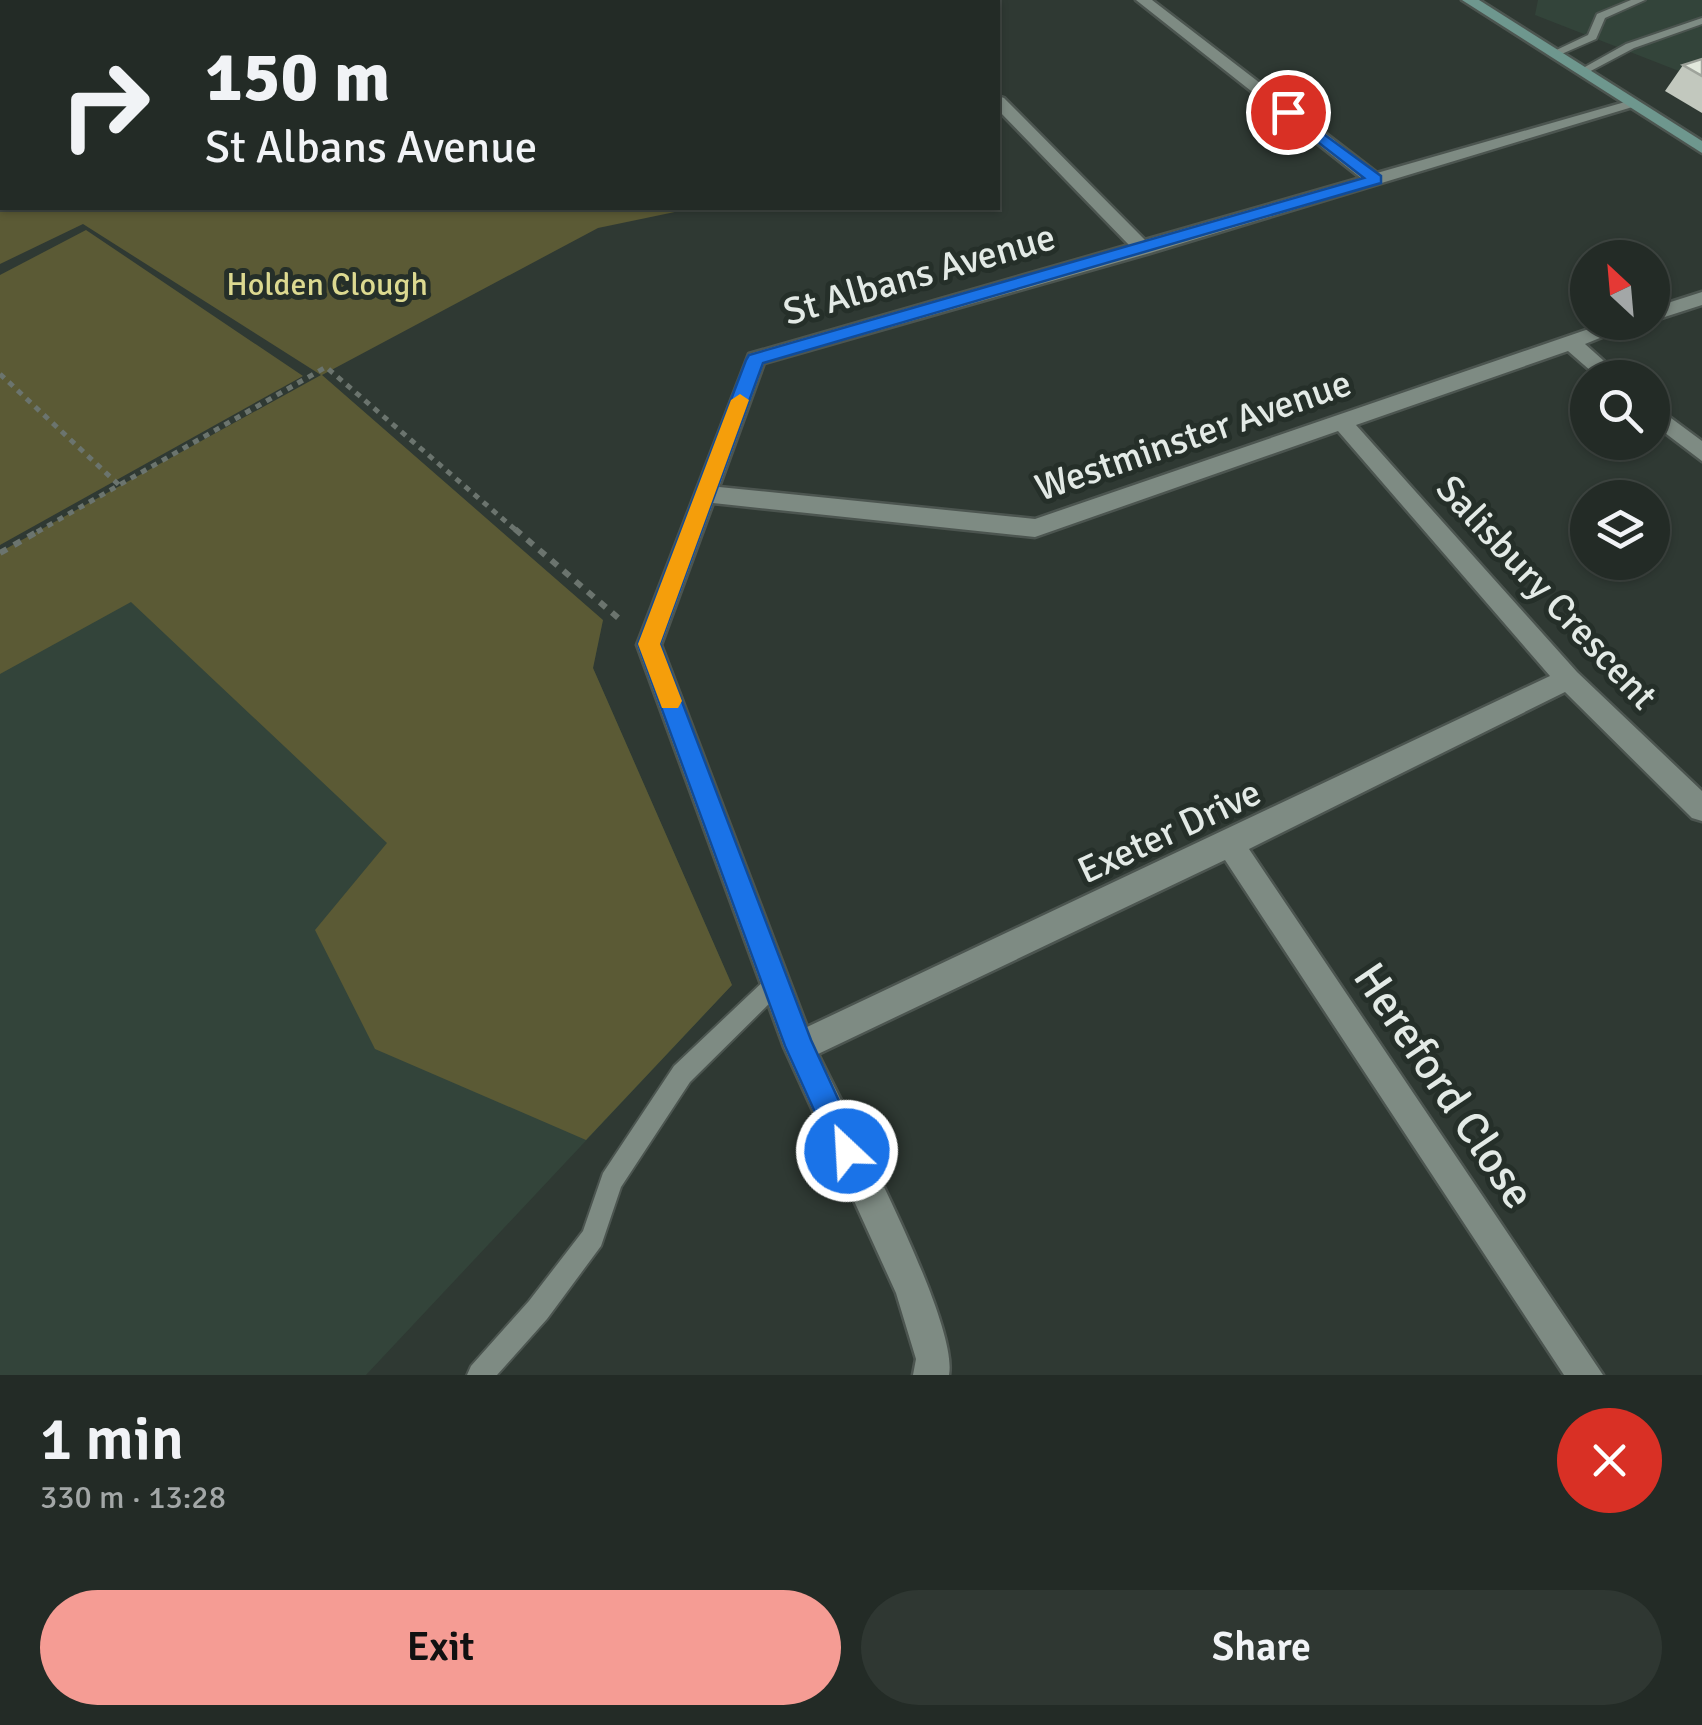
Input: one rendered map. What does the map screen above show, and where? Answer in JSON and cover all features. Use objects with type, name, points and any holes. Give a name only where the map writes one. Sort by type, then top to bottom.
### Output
[{"type":"main road","points":[[1473,1],[1702,148]]},
{"type":"street","points":[[1143,0],[1376,180]]},
{"type":"street","points":[[1000,103],[1144,249]]},
{"type":"street","name":"St Albans Avenue","points":[[649,644],[756,360],[1631,104]]},
{"type":"street","points":[[1670,309],[1702,298]]},
{"type":"street","name":"Westminster Avenue","points":[[705,494],[1035,528],[1580,340]]},
{"type":"street","points":[[1572,343],[1592,360]]},
{"type":"street","name":"Salisbury Crescent","points":[[1342,422],[1568,679],[1702,808]]},
{"type":"street","points":[[1670,426],[1702,453]]},
{"type":"street","points":[[649,644],[799,1046],[912,1290],[934,1359],[931,1375]]},
{"type":"street","name":"Exeter Drive","points":[[799,1046],[1230,844],[1568,679]]},
{"type":"street","name":"Hereford Close","points":[[1230,844],[1585,1375]]},
{"type":"lane","points":[[1553,54],[1592,37],[1601,16],[1640,0]]},
{"type":"lane","points":[[1581,72],[1630,46],[1702,21]]},
{"type":"lane","points":[[480,1375],[593,1238],[611,1181],[682,1074],[776,983]]},
{"type":"path","points":[[0,552],[326,367],[649,644]]},
{"type":"path","points":[[0,374],[119,485]]},
{"type":"shaded area","points":[[1538,0],[1702,0],[1702,80],[1535,15]]},
{"type":"shaded area","points":[[0,552],[603,620],[593,668],[732,985],[366,1375],[0,1375]]},
{"type":"green space","name":"Holden Clough","points":[[0,210],[684,210],[598,228],[322,375],[603,620],[593,668],[732,985],[586,1140],[375,1049],[315,930],[387,843],[131,602],[0,674],[0,552],[321,375],[83,224],[0,264]]},
{"type":"green space","points":[[86,230],[303,376],[0,545],[0,275]]},
{"type":"building","points":[[1702,59],[1702,76],[1683,65]]},
{"type":"slow traffic","points":[[670,701],[649,644],[740,400]]},
{"type":"route","points":[[847,1151],[799,1046],[649,644],[756,360],[1376,180],[1288,112]]}]
